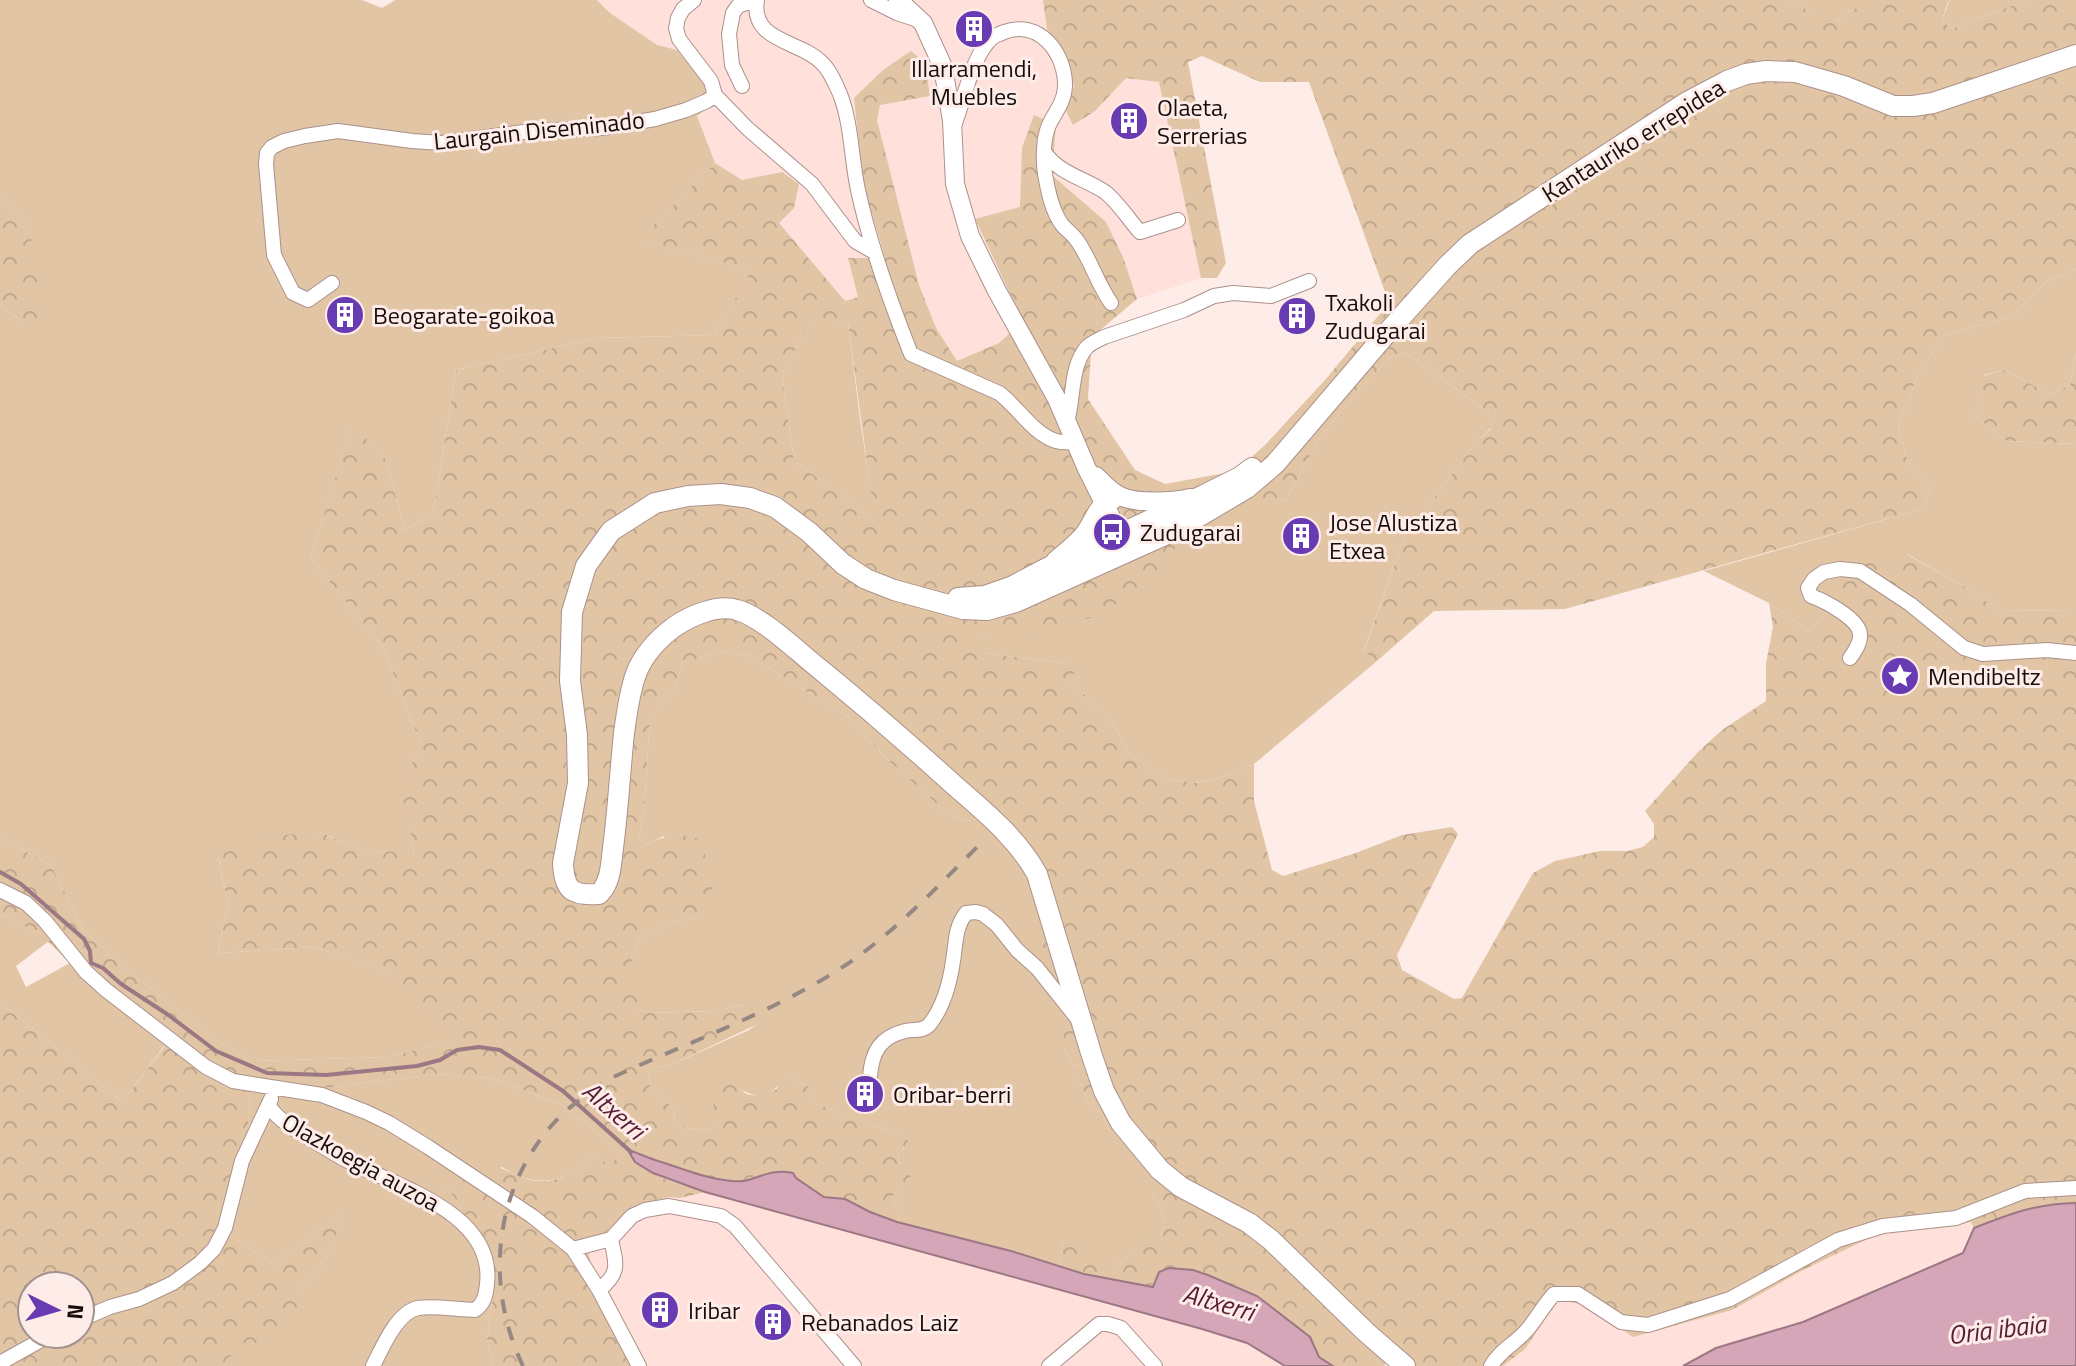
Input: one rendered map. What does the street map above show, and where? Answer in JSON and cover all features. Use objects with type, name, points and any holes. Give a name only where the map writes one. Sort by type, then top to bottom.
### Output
[{"type":"highway","name":"Kantauriko errepidea","points":[[1205,505],[1314,417],[1427,288],[1470,244],[1687,102],[1727,81],[1766,71],[1795,72],[1893,106],[1913,106],[1933,103],[2076,55]]},
{"type":"highway","points":[[1205,505],[1135,539],[1114,537],[1112,546],[1105,554],[1050,576],[1016,602],[987,610],[963,609],[866,579],[843,564],[809,532],[775,507],[750,498],[721,494],[688,496],[655,503],[611,531],[586,566],[572,612],[570,681],[577,735],[578,783],[563,863],[566,881],[577,894],[599,894],[611,872],[630,694],[636,672],[645,656],[659,639],[681,623],[706,612],[736,609],[755,618],[919,753],[1003,829],[1021,850],[1037,874],[1104,1091],[1121,1123],[1160,1170],[1181,1187],[1249,1223],[1271,1240],[1405,1366]]},
{"type":"highway","points":[[1050,576],[1162,536],[1205,505]]},
{"type":"highway","points":[[1367,1333],[1395,1366]]},
{"type":"main road","points":[[898,0],[922,22],[943,67],[952,130],[955,184],[970,236],[1057,399],[1087,469],[1108,503],[1106,531],[1114,537]]},
{"type":"main road","points":[[1108,503],[1179,501],[1205,505]]},
{"type":"main road","points":[[1050,576],[1108,503]]},
{"type":"street","points":[[694,0],[683,9],[676,28],[679,39],[711,81],[715,95],[747,128],[812,184],[855,241],[874,252]]},
{"type":"street","points":[[742,86],[732,65],[729,34],[736,3],[756,0],[755,9],[760,25],[768,33],[821,61],[839,93],[849,126],[858,189],[874,252],[911,354],[999,393],[1048,437],[1062,443],[1076,442]]},
{"type":"street","points":[[871,0],[922,22]]},
{"type":"street","points":[[952,130],[979,56],[994,36],[1019,28],[1040,35],[1052,44],[1061,58],[1065,86],[1062,103],[1047,128],[1045,172],[1057,216],[1063,227],[1076,238],[1111,303]]},
{"type":"street","name":"Laurgain Diseminado","points":[[332,283],[308,300],[293,293],[274,255],[266,164],[267,153],[279,143],[338,131],[442,143],[531,131],[602,128],[686,110],[715,95]]},
{"type":"street","points":[[1045,153],[1051,162],[1067,173],[1107,193],[1140,232],[1178,220]]},
{"type":"street","points":[[1067,422],[1077,367],[1087,347],[1094,342],[1214,296],[1233,293],[1271,296],[1309,281]]},
{"type":"street","points":[[1850,658],[1859,642],[1860,631],[1855,623],[1826,602],[1811,596],[1808,588],[1824,572],[1840,569],[1860,571],[1910,604],[1964,648],[1983,654],[2047,650],[2076,653]]},
{"type":"street","points":[[0,890],[26,903],[45,921],[86,972],[199,1062],[233,1081],[322,1095],[344,1102],[389,1123],[532,1216],[573,1249],[599,1290],[639,1366]]},
{"type":"street","points":[[870,1076],[873,1054],[883,1042],[903,1031],[924,1029],[931,1023],[951,976],[957,931],[966,913],[983,914],[997,925],[1080,1021]]},
{"type":"street","name":"Olazkoegia auzoa","points":[[96,1313],[139,1299],[173,1283],[214,1249],[225,1228],[242,1161],[275,1088]]},
{"type":"street","name":"Olazkoegia auzoa","points":[[268,1105],[274,1114],[304,1135],[355,1165],[422,1194],[448,1211],[476,1240],[488,1262],[487,1290],[479,1308],[420,1308],[408,1312],[386,1339],[373,1366]]},
{"type":"street","points":[[1491,1366],[1527,1329],[1554,1294],[1578,1294],[1621,1322],[1648,1325],[1730,1299],[1838,1240],[1883,1226],[1956,1218],[2025,1191],[2076,1188]]},
{"type":"street","points":[[573,1249],[611,1239],[632,1216],[645,1210],[669,1206],[721,1216],[735,1226],[854,1366]]},
{"type":"street","points":[[599,1290],[611,1280],[616,1269],[611,1239]]},
{"type":"street","points":[[1049,1366],[1099,1324],[1121,1328],[1155,1366]]},
{"type":"street","points":[[0,1363],[23,1350]]},
{"type":"shaded area","points":[[597,0],[1043,0],[1047,29],[1066,55],[1074,86],[1066,111],[1095,111],[1126,78],[1159,81],[1201,278],[1137,299],[1123,257],[1106,222],[1022,148],[1020,208],[975,220],[1024,320],[999,343],[957,361],[936,328],[919,285],[902,224],[877,120],[883,70],[864,187],[885,258],[861,257],[858,297],[845,301],[778,223],[782,172],[742,180],[715,163],[677,50],[657,45],[610,13]]},
{"type":"shaded area","points":[[705,1192],[1202,1329],[1247,1343],[1285,1366],[644,1366],[591,1265],[588,1251],[623,1215],[639,1204]]},
{"type":"shaded area","points":[[1972,1222],[1974,1228],[1963,1253],[1803,1322],[1716,1348],[1683,1366],[1503,1366],[1525,1349],[1558,1301],[1589,1306],[1805,1269],[1880,1233]]},
{"type":"green space","points":[[0,0],[362,0],[382,8],[395,0],[597,0],[610,13],[657,45],[677,50],[709,90],[708,108],[697,116],[715,163],[640,240],[753,270],[714,335],[597,338],[456,370],[433,514],[405,530],[385,457],[351,426],[311,559],[383,647],[420,742],[403,794],[414,853],[363,851],[320,832],[218,857],[228,904],[218,953],[314,947],[392,972],[462,1039],[387,1057],[251,1061],[217,1041],[122,966],[83,929],[51,865],[0,838],[0,306],[23,322],[29,227],[0,196]]},
{"type":"green space","points":[[1043,0],[1789,0],[1813,13],[1828,10],[1835,20],[1860,7],[1883,4],[1884,0],[1951,0],[1942,20],[1951,29],[2026,0],[2076,0],[2076,269],[2047,281],[2013,316],[1943,336],[1918,375],[1898,426],[1908,462],[1931,488],[1922,509],[1565,609],[1434,611],[1377,661],[1364,651],[1404,538],[1477,441],[1491,429],[1488,412],[1406,353],[1391,357],[1361,387],[1319,439],[1286,500],[1264,498],[1246,505],[1233,491],[1236,471],[1265,445],[1325,380],[1389,303],[1309,82],[1260,82],[1202,56],[1188,62],[1226,263],[1217,278],[1201,278],[1159,82],[1126,78],[1095,111],[1073,125],[1066,111],[1074,86],[1066,55],[1047,29]]},
{"type":"green space","points":[[1789,0],[1884,0],[1883,4],[1850,11],[1842,19],[1835,20]]},
{"type":"green space","points":[[1951,0],[2026,0],[1951,29],[1942,20]]},
{"type":"green space","points":[[911,51],[925,63],[930,96],[880,105],[877,120],[919,285],[936,328],[957,361],[999,343],[1023,321],[975,219],[1020,207],[1022,148],[1034,115],[1056,125],[1052,175],[1106,222],[1123,257],[1137,299],[1092,337],[1088,399],[1135,470],[1165,484],[1178,517],[1179,536],[1172,558],[1126,599],[1090,618],[1028,633],[988,633],[978,644],[984,653],[1069,663],[1075,671],[1070,681],[1113,722],[1129,755],[1168,779],[1195,783],[1220,778],[1254,764],[1254,801],[1272,870],[1283,876],[1402,835],[1452,827],[1458,834],[1397,955],[1402,970],[1454,999],[1462,998],[1533,873],[1555,861],[1600,851],[1627,851],[1643,847],[1654,837],[1654,824],[1645,811],[1722,730],[1766,701],[1766,663],[1773,627],[1769,603],[1810,632],[1827,611],[1823,579],[1855,555],[1906,554],[2000,610],[2076,611],[2076,1203],[2024,1210],[1974,1228],[1971,1222],[1880,1233],[1805,1269],[1732,1310],[1633,1337],[1589,1308],[1558,1301],[1525,1349],[1503,1366],[1394,1366],[1385,1362],[1385,1366],[1333,1366],[1319,1357],[1310,1337],[1257,1296],[1233,1287],[1153,1287],[1059,1266],[1063,1243],[1077,1237],[1099,1259],[1117,1266],[1132,1253],[1130,1242],[1141,1236],[1160,1236],[1164,1220],[1153,1195],[1158,1184],[1125,1140],[1110,1131],[1102,1114],[1089,1105],[1064,1048],[1064,1024],[1069,1018],[1029,955],[1045,916],[1024,862],[980,819],[966,821],[947,813],[889,761],[845,715],[748,655],[720,652],[683,663],[673,690],[650,719],[639,839],[647,844],[672,836],[698,839],[711,868],[712,893],[700,918],[668,922],[639,940],[631,958],[643,992],[639,1009],[648,1013],[716,1011],[743,1005],[754,1009],[760,1023],[673,1064],[656,1068],[648,1075],[651,1091],[675,1110],[674,1123],[707,1131],[716,1125],[711,1086],[719,1075],[731,1075],[744,1093],[756,1095],[777,1089],[778,1080],[786,1074],[810,1087],[808,1101],[903,1134],[908,1141],[898,1156],[900,1165],[908,1168],[913,1185],[892,1196],[900,1216],[897,1222],[845,1199],[824,1197],[796,1178],[758,1176],[744,1182],[707,1178],[628,1151],[651,1173],[705,1192],[639,1204],[623,1215],[588,1250],[591,1265],[644,1366],[494,1366],[487,1340],[493,1294],[490,1255],[470,1230],[457,1201],[444,1185],[441,1171],[447,1168],[478,1175],[490,1165],[527,1179],[545,1181],[570,1173],[590,1156],[613,1166],[620,1152],[561,1104],[489,1078],[437,1074],[323,1088],[250,1093],[247,1159],[227,1233],[274,1265],[342,1213],[332,1249],[299,1293],[302,1317],[256,1343],[237,1343],[226,1366],[0,1366],[0,1002],[122,1102],[165,1046],[91,983],[39,933],[0,914],[0,838],[51,865],[83,929],[122,966],[217,1041],[251,1061],[387,1057],[461,1039],[391,972],[314,947],[218,953],[228,904],[218,856],[262,837],[320,832],[363,851],[414,852],[402,794],[420,742],[383,647],[311,559],[351,425],[385,457],[405,530],[433,514],[456,370],[597,338],[714,335],[752,270],[639,240],[715,163],[742,180],[782,172],[799,184],[794,208],[779,223],[845,301],[858,297],[848,258],[885,258],[864,187],[854,98],[883,70]],"holes":[[[813,317],[848,323],[875,522],[794,460],[782,374]]]},
{"type":"green space","points":[[0,196],[29,227],[45,317],[23,322],[0,306]]},
{"type":"green space","points":[[2076,269],[2076,354],[2070,385],[2051,395],[2005,370],[1984,375],[1975,416],[2007,441],[2076,444],[2076,611],[2000,610],[1907,554],[1827,611],[1810,632],[1769,603],[1704,571],[1922,509],[1931,488],[1908,462],[1898,426],[1918,375],[1943,336],[2013,316],[2047,281]]},
{"type":"green space","points":[[813,316],[848,323],[876,523],[794,460],[782,374]]},
{"type":"green space","points":[[1406,353],[1488,412],[1491,428],[1477,441],[1404,538],[1364,650],[1377,661],[1254,764],[1220,778],[1194,783],[1168,779],[1129,755],[1113,722],[1070,681],[1069,663],[983,653],[977,644],[988,633],[1028,633],[1178,517],[1165,484],[1236,471],[1264,498],[1286,500],[1319,439],[1361,387],[1391,357]]},
{"type":"green space","points":[[2076,354],[2076,444],[2007,441],[1975,416],[1983,376],[2005,370],[2051,395],[2070,385]]},
{"type":"green space","points":[[720,652],[748,655],[845,715],[889,761],[947,813],[966,821],[980,819],[1024,862],[1069,1018],[1064,1048],[1089,1105],[1102,1114],[1110,1131],[1125,1140],[1159,1184],[1153,1195],[1164,1220],[1160,1236],[1141,1236],[1132,1253],[1117,1266],[1106,1265],[1063,1243],[1059,1266],[897,1222],[900,1216],[892,1196],[901,1189],[898,1155],[904,1148],[903,1134],[807,1101],[810,1087],[786,1074],[776,1088],[765,1095],[752,1094],[736,1087],[716,1125],[707,1131],[674,1123],[675,1110],[651,1091],[648,1075],[656,1068],[673,1064],[749,1030],[760,1022],[743,1005],[716,1011],[648,1013],[639,1009],[631,958],[639,940],[668,922],[700,918],[664,836],[647,844],[639,839],[650,719],[673,690],[683,663]]},
{"type":"green space","points":[[0,914],[49,941],[16,966],[26,987],[70,963],[165,1045],[122,1102],[0,1002]]},
{"type":"green space","points":[[437,1074],[489,1078],[561,1104],[620,1152],[613,1167],[590,1156],[581,1166],[560,1178],[525,1178],[502,1167],[444,1185],[457,1201],[470,1230],[490,1255],[493,1294],[487,1340],[494,1366],[91,1366],[299,1293],[332,1249],[341,1214],[274,1265],[227,1233],[247,1159],[250,1093],[323,1088]]},
{"type":"water","points":[[628,1150],[720,1180],[740,1181],[775,1172],[793,1173],[824,1197],[845,1199],[897,1222],[1011,1251],[1084,1274],[1153,1287],[1159,1272],[1169,1268],[1193,1270],[1257,1296],[1310,1337],[1319,1357],[1333,1366],[1285,1366],[1247,1343],[1202,1329],[705,1192],[653,1173],[635,1162]]},
{"type":"water","name":"Oria ibaia","points":[[2076,1203],[2076,1366],[1683,1366],[1716,1348],[1803,1322],[1963,1253],[1974,1228],[2024,1210]]},
{"type":"waterway","name":"Altxerri","points":[[0,872],[21,884],[84,939],[91,963],[103,968],[216,1051],[267,1073],[326,1075],[417,1066],[440,1060],[457,1050],[479,1047],[500,1050],[563,1091],[631,1152]]},
{"type":"railway","points":[[523,1366],[503,1304],[501,1241],[517,1180],[532,1151],[552,1125],[579,1100],[609,1079],[752,1016],[835,972],[895,927],[984,840]]},
{"type":"place","name":"Illarramendi, Muebles","points":[[974,29]]},
{"type":"place","name":"Olaeta, Serrerias","points":[[1129,121]]},
{"type":"place","name":"Beogarate-goikoa","points":[[345,315]]},
{"type":"place","name":"Txakoli Zudugarai","points":[[1297,316]]},
{"type":"place","name":"Zudugarai","points":[[1112,532]]},
{"type":"place","name":"Jose Alustiza Etxea","points":[[1301,536]]},
{"type":"place","name":"Mendibeltz","points":[[1900,676]]},
{"type":"place","name":"Oribar-berri","points":[[865,1094]]},
{"type":"place","name":"Iribar","points":[[660,1310]]},
{"type":"place","name":"Rebanados Laiz","points":[[773,1322]]}]
